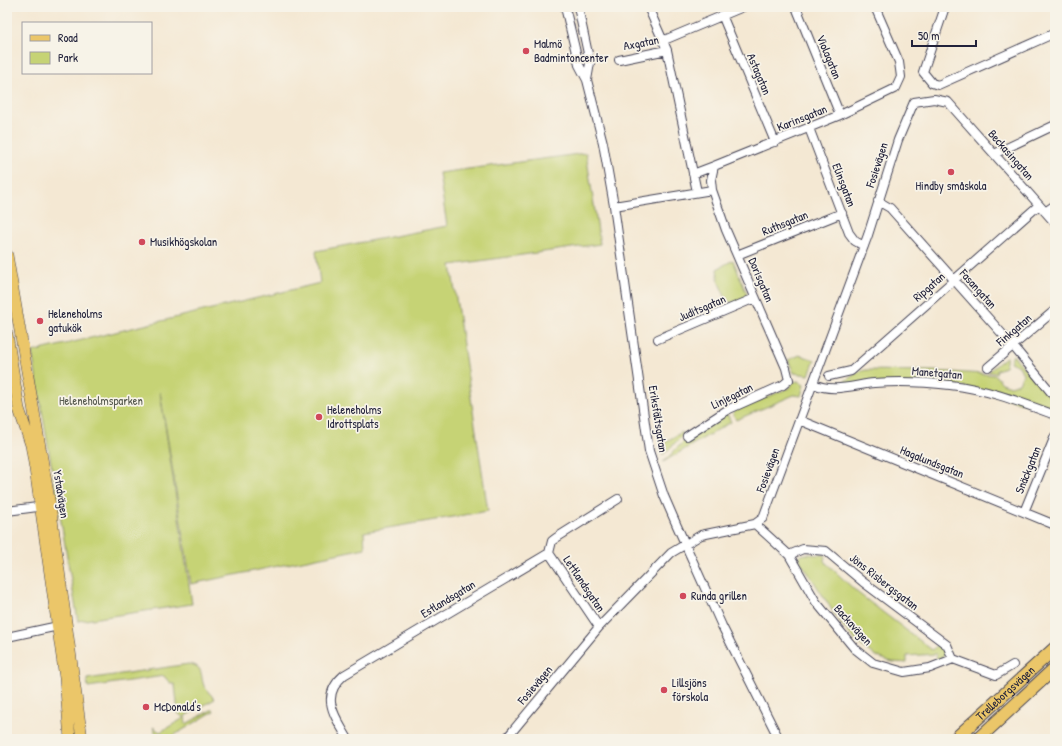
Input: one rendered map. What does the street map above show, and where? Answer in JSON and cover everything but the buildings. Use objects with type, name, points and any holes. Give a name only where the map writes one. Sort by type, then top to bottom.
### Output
[{"type":"highway","name":"Trelleborgsvägen","points":[[955,739],[1055,648]]},
{"type":"highway","name":"Trelleborgsvägen","points":[[978,739],[1055,668]]},
{"type":"main road","name":"Ystadvägen","points":[[7,255],[62,625],[82,739]]},
{"type":"main road","name":"Ystadvägen","points":[[7,334],[19,409],[31,445],[45,506]]},
{"type":"main road","name":"Ystadvägen","points":[[62,625],[70,739]]},
{"type":"street","name":"Eriksfältsgatan","points":[[565,7],[579,65],[587,80],[602,143],[614,206],[649,451],[664,496],[722,626],[779,739]]},
{"type":"street","name":"Eriksfältsgatan","points":[[578,7],[590,63],[587,80]]},
{"type":"street","points":[[648,7],[662,41],[668,50],[697,192]]},
{"type":"street","name":"Axgatan","points":[[662,41],[743,7]]},
{"type":"street","name":"Violagatan","points":[[796,7],[840,115]]},
{"type":"street","name":"Karinsgatan","points":[[694,174],[810,128],[896,88],[901,77],[899,62],[875,7]]},
{"type":"street","points":[[945,7],[923,72],[932,83],[938,85],[1055,33]]},
{"type":"street","name":"Astagatan","points":[[722,15],[775,142]]},
{"type":"street","name":"Axgatan","points":[[619,60],[668,50]]},
{"type":"street","name":"Beckasingatan","points":[[914,102],[934,99],[948,102],[1055,223]]},
{"type":"street","name":"Fosievägen","points":[[506,739],[599,627],[671,553],[685,543],[701,535],[755,524],[763,518],[799,420],[814,384],[864,246],[898,140],[914,102]]},
{"type":"street","points":[[994,154],[1055,125]]},
{"type":"street","name":"Elinsgatan","points":[[810,128],[849,233],[855,242],[864,246]]},
{"type":"street","points":[[614,206],[712,190],[710,180],[714,166]]},
{"type":"street","name":"Dorisgatan","points":[[712,190],[726,230],[786,368],[789,380]]},
{"type":"street","name":"Fasangatan","points":[[878,200],[890,208],[1013,346],[1055,397]]},
{"type":"street","name":"Ripgatan","points":[[829,376],[851,371],[955,281],[1039,205]]},
{"type":"street","points":[[1045,212],[1055,205]]},
{"type":"street","name":"Ruthsgatan","points":[[737,255],[842,212]]},
{"type":"street","name":"Juditsgatan","points":[[658,339],[755,298]]},
{"type":"street","name":"Finkgatan","points":[[988,367],[1055,310]]},
{"type":"street","name":"Linjegatan","points":[[686,436],[727,410],[783,385],[789,380]]},
{"type":"street","name":"Manetgatan","points":[[814,384],[831,389],[873,383],[905,382],[950,385],[983,390],[1055,415]]},
{"type":"street","name":"Hagalundsgatan","points":[[799,420],[1055,525]]},
{"type":"street","name":"Snäckgatan","points":[[1024,512],[1055,436]]},
{"type":"street","name":"Estlandsgatan","points":[[348,739],[331,706],[331,692],[338,681],[351,671],[549,553],[552,541],[618,499]]},
{"type":"street","points":[[7,511],[45,506]]},
{"type":"street","name":"Backavägen","points":[[755,524],[789,555],[816,602],[854,648],[873,663],[904,672],[930,668],[952,659]]},
{"type":"street","name":"Jöns Risbergsgatan","points":[[789,555],[803,549],[826,551],[863,582],[947,645],[952,659]]},
{"type":"street","name":"Lettlandsgatan","points":[[549,553],[599,627]]},
{"type":"street","points":[[7,636],[62,625]]},
{"type":"street","points":[[952,659],[996,675],[1013,665]]},
{"type":"green space","name":"Heleneholms Idrottsplats","points":[[586,153],[600,244],[451,265],[488,511],[364,532],[365,548],[191,584],[160,392],[192,604],[78,621],[32,352],[320,283],[316,251],[447,226],[439,173]]},
{"type":"green space","points":[[733,260],[748,297],[735,304],[727,301],[719,283],[717,269]]},
{"type":"green space","points":[[800,355],[815,360],[809,375],[794,373],[788,360]]},
{"type":"green space","points":[[1013,355],[1055,403],[1055,412],[957,385],[838,386],[858,372],[866,370],[933,371],[995,375],[1002,383],[1011,386],[1019,383],[1023,374],[1019,366],[1010,362]]},
{"type":"green space","points":[[1007,356],[1005,367],[997,370],[996,373],[988,372]]},
{"type":"green space","points":[[798,381],[804,385],[801,396],[794,395],[736,420],[733,413],[735,410],[789,388],[793,382]]},
{"type":"green space","points":[[727,414],[731,422],[663,462],[687,438]]},
{"type":"green space","points":[[682,432],[683,435],[663,455],[660,445]]},
{"type":"green space","points":[[805,554],[825,555],[824,561],[858,593],[932,650],[938,644],[944,650],[944,655],[937,661],[936,654],[907,656],[907,663],[893,662],[874,655],[849,633],[839,620],[801,563],[799,556]]},
{"type":"green space","points":[[189,664],[194,665],[199,669],[204,686],[215,699],[185,716],[186,724],[213,709],[214,711],[168,739],[158,739],[153,727],[160,732],[184,718],[178,713],[175,685],[169,682],[164,676],[88,687],[87,679]]},
{"type":"place","name":"Malmö Badmintoncenter","points":[[526,51]]},
{"type":"place","name":"Hindby småskola","points":[[951,172]]},
{"type":"place","name":"Musikhögskolan","points":[[142,242]]},
{"type":"place","name":"Heleneholms gatukök","points":[[40,321]]},
{"type":"place","name":"Heleneholms Idrottsplats","points":[[319,417]]},
{"type":"place","name":"Runda grillen","points":[[683,596]]},
{"type":"place","name":"Lillsjöns förskola","points":[[664,690]]},
{"type":"place","name":"McDonald's","points":[[146,707]]},
{"type":"park label","name":"Heleneholmsparken","points":[[101,401]]}]
